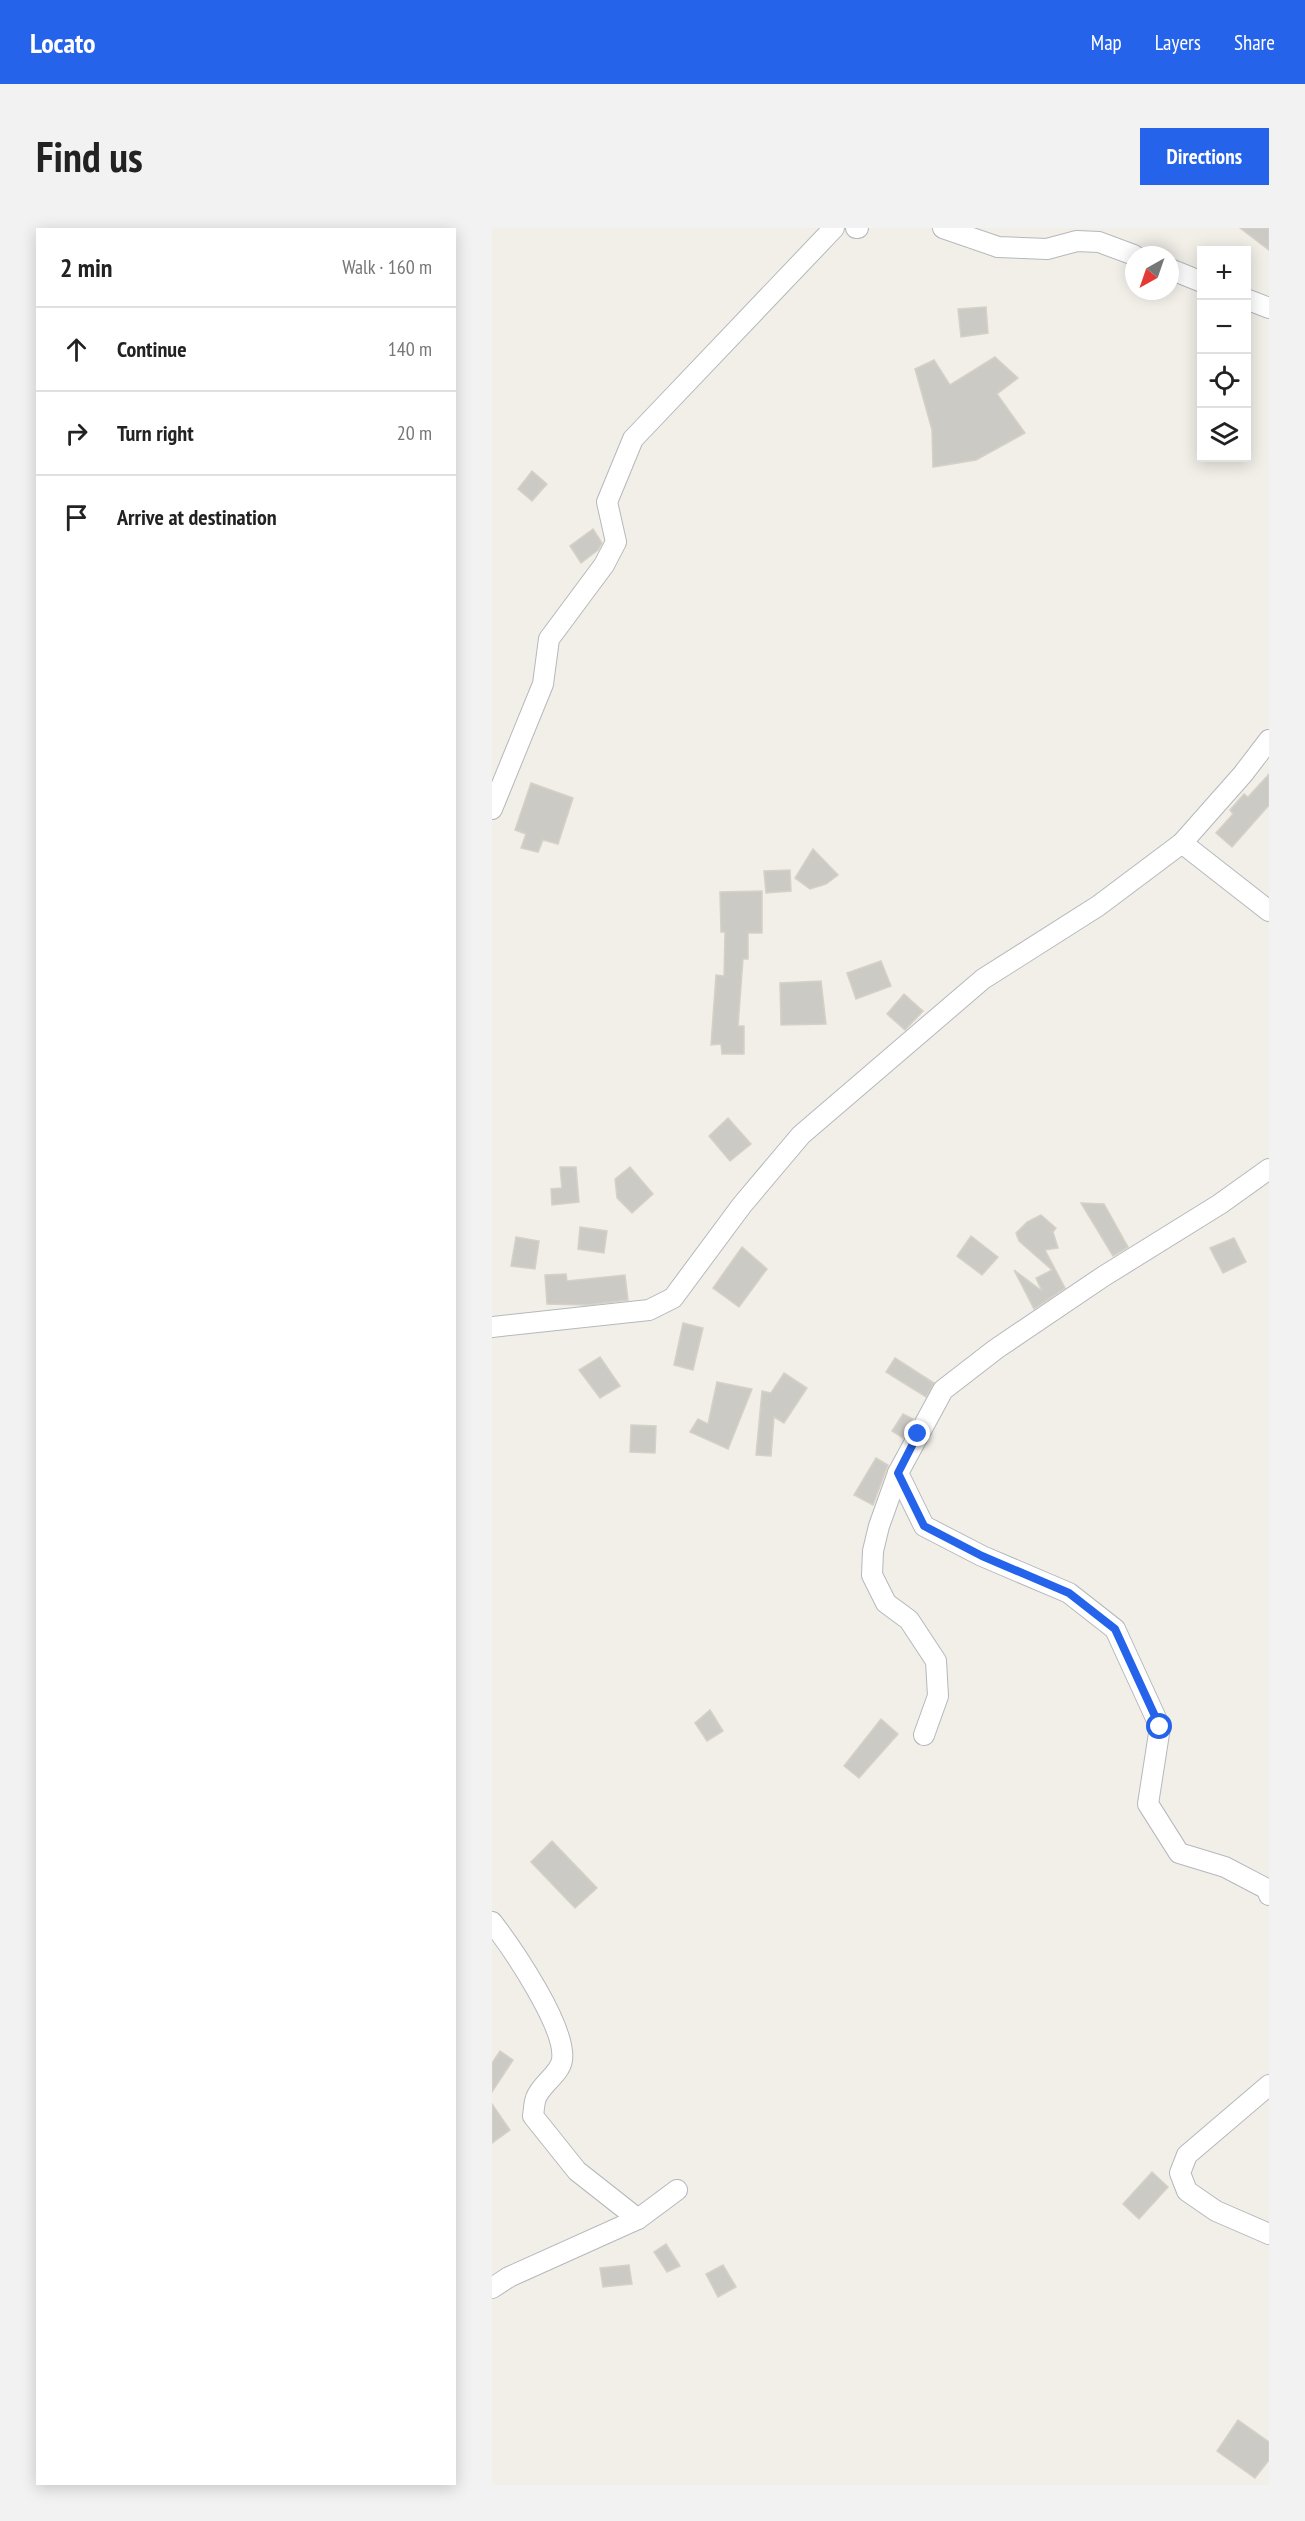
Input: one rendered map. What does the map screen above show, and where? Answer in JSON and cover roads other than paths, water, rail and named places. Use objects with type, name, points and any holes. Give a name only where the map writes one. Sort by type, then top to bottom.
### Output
[{"type":"street","points":[[492,808],[543,684],[549,639],[604,565],[616,543],[607,502],[633,439],[834,228]]},
{"type":"street","points":[[944,228],[998,247],[1047,249],[1077,241],[1099,242],[1125,252]]},
{"type":"street","points":[[1179,273],[1197,280]]},
{"type":"street","points":[[1249,300],[1269,308]]},
{"type":"street","points":[[492,1327],[649,1310],[673,1298],[735,1214],[801,1135],[982,979],[1098,906],[1182,843],[1243,774],[1269,740]]},
{"type":"street","points":[[1182,843],[1269,911]]},
{"type":"street","points":[[924,1735],[938,1696],[936,1661],[909,1620],[886,1603],[872,1575],[873,1551],[879,1526],[898,1473],[943,1390],[996,1349],[1104,1276],[1220,1204],[1269,1168]]},
{"type":"street","points":[[898,1473],[924,1526],[982,1556],[1069,1593],[1115,1629],[1160,1727],[1148,1804],[1179,1853],[1225,1867],[1267,1889],[1269,1894]]},
{"type":"street","points":[[492,1922],[508,1943],[542,2000],[561,2042],[562,2062],[536,2097],[533,2116],[577,2171],[638,2219]]},
{"type":"street","points":[[1269,2085],[1187,2155],[1180,2173],[1187,2191],[1216,2211],[1269,2234]]},
{"type":"street","points":[[492,2288],[509,2277],[638,2219],[677,2190]]}]
